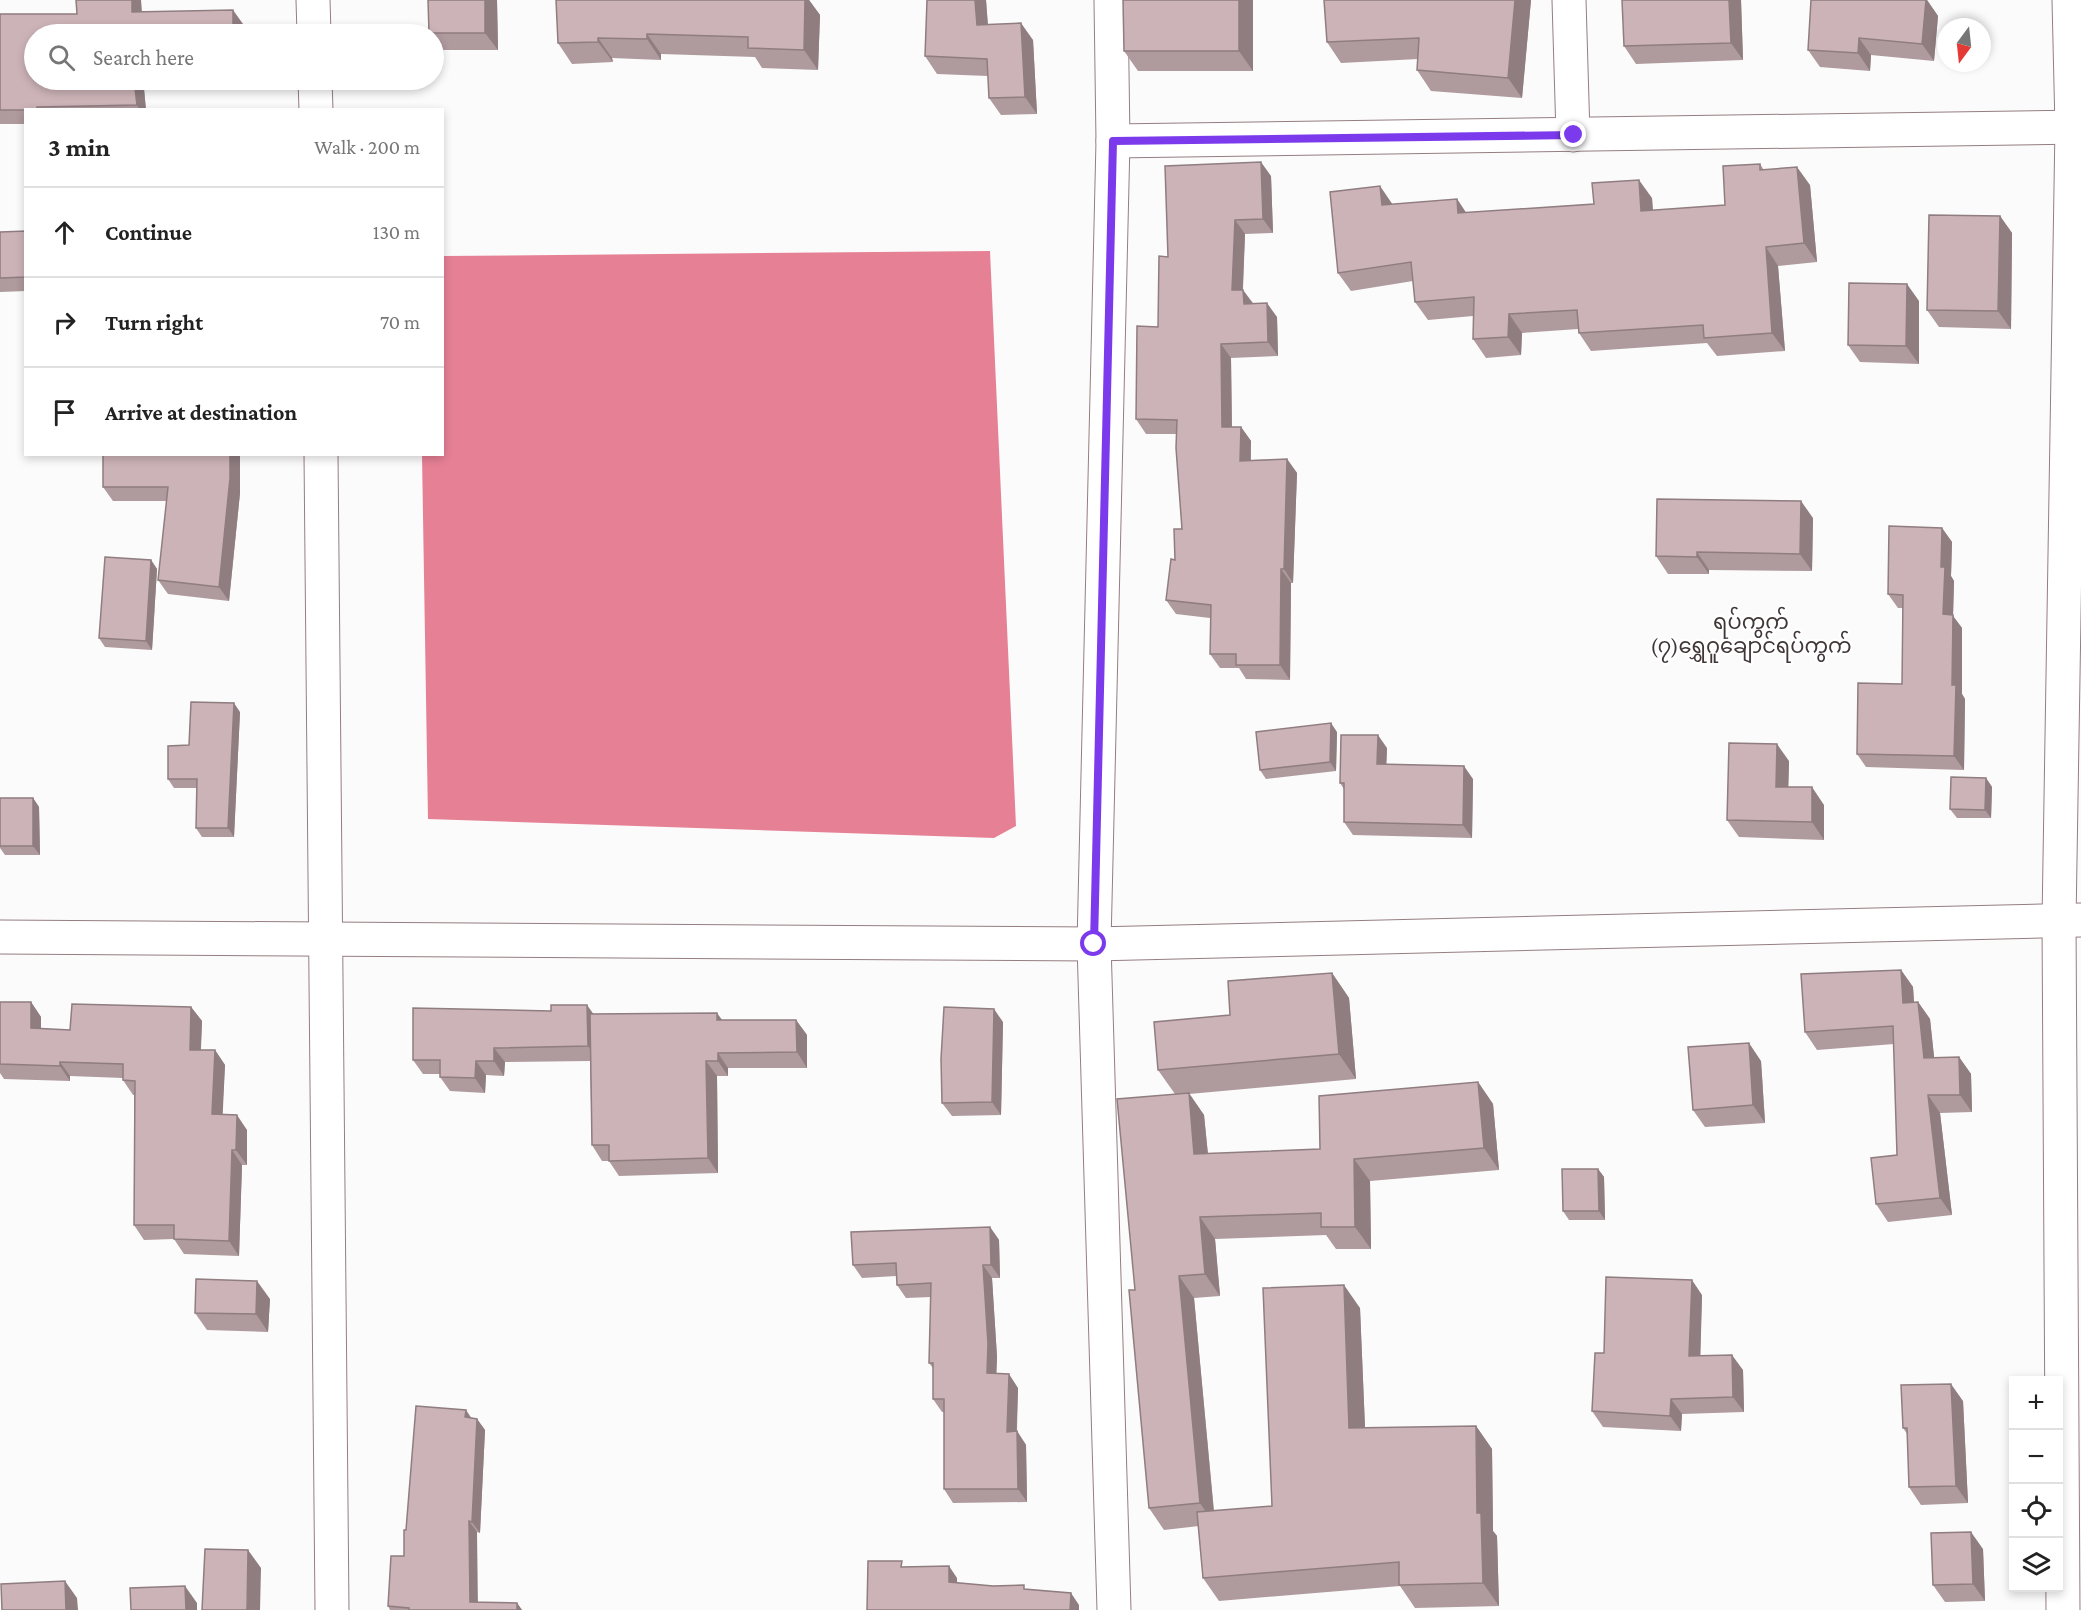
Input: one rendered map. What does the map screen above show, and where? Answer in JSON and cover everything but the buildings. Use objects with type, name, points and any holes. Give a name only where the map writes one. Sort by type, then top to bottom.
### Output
[{"type":"street","points":[[314,0],[314,24]]},
{"type":"street","points":[[1111,0],[1113,141],[1094,944],[1114,1610]]},
{"type":"street","points":[[1569,0],[1574,135]]},
{"type":"street","points":[[2063,1610],[2077,127],[2069,0]]},
{"type":"street","points":[[315,90],[316,108]]},
{"type":"street","points":[[1113,141],[2077,127]]},
{"type":"street","points":[[321,456],[332,1610]]},
{"type":"street","points":[[0,937],[1094,944],[2070,921]]},
{"type":"shaded area","points":[[990,251],[1016,826],[994,838],[428,819],[422,456],[444,456],[444,256]]},
{"type":"district","name":"ရပ်ကွက် (၇)ရွှေဂူချောင်ရပ်ကွက်","points":[[1751,634]]},
{"type":"route","points":[[1094,944],[1113,141],[1574,135]]}]
